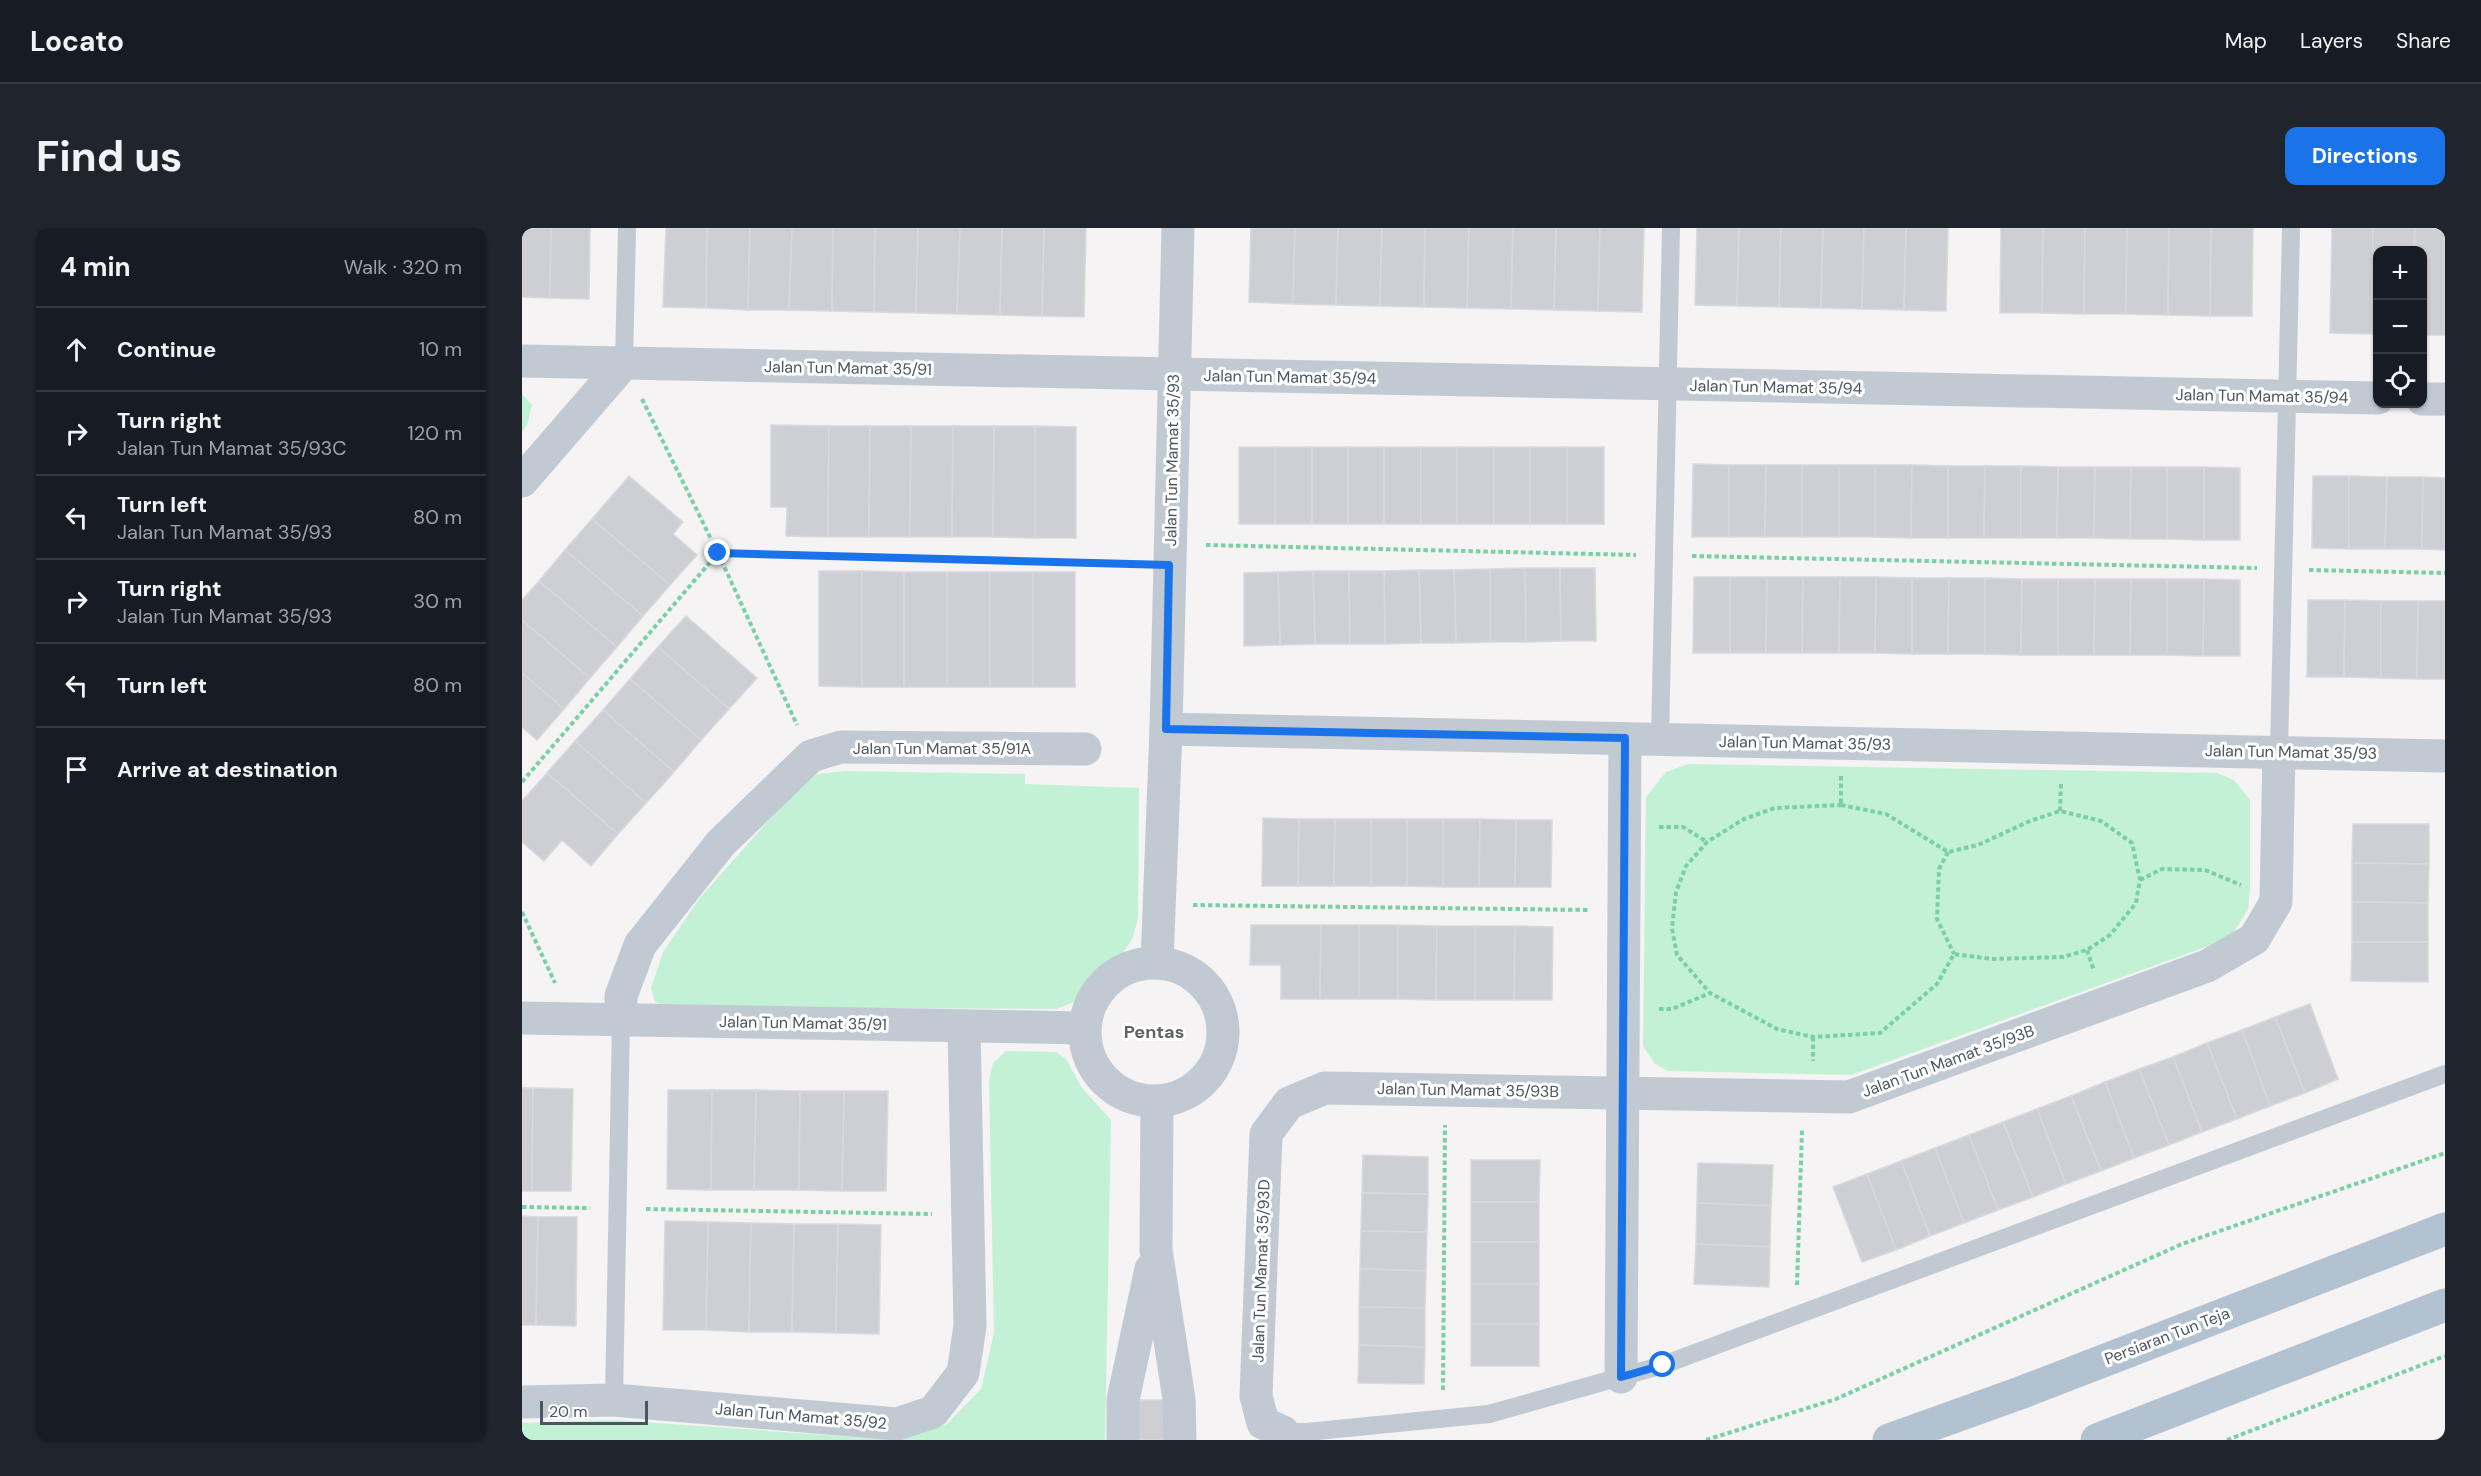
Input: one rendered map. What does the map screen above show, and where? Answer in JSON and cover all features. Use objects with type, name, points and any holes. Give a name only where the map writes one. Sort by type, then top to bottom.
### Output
[{"type":"main road","name":"Persiaran Tun Teja","points":[[1889,1440],[2020,1393],[2445,1229]]},
{"type":"main road","points":[[2097,1440],[2445,1305]]},
{"type":"street","name":"Jalan Tun Mamat 35/93","points":[[1157,963],[1166,729],[1178,228]]},
{"type":"street","name":"Jalan Tun Mamat 35/91","points":[[522,361],[1174,375]]},
{"type":"street","points":[[522,482],[624,363]]},
{"type":"street","name":"Jalan Tun Mamat 35/94","points":[[1174,375],[2373,398]]},
{"type":"street","points":[[2427,399],[2445,399]]},
{"type":"street","name":"Jalan Tun Mamat 35/93","points":[[1166,729],[2445,756]]},
{"type":"street","points":[[1621,1377],[1625,738]]},
{"type":"street","name":"Jalan Tun Mamat 35/91A","points":[[621,1020],[621,996],[640,945],[721,843],[811,756],[841,747],[1085,749]]},
{"type":"street","name":"Jalan Tun Mamat 35/93B","points":[[1289,1103],[1325,1088],[1849,1097],[2207,966],[2254,939],[2276,902],[2279,752]]},
{"type":"street","points":[[1142,963],[1157,963],[1176,966],[1194,975],[1208,987],[1218,1003],[1223,1022],[1223,1041],[1218,1060],[1208,1076],[1194,1088],[1176,1097],[1157,1101],[1138,1099],[1120,1092],[1105,1081],[1093,1065],[1086,1047],[1084,1028],[1093,999],[1113,975],[1142,963]]},
{"type":"street","name":"Jalan Tun Mamat 35/91","points":[[522,1018],[1084,1028]]},
{"type":"street","name":"Jalan Tun Mamat 35/92","points":[[522,1402],[614,1400],[897,1425],[933,1412],[963,1373],[970,1326],[964,1026]]},
{"type":"street","points":[[1157,1101],[1156,1250],[1179,1399],[1180,1440]]},
{"type":"street","name":"Jalan Tun Mamat 35/93D","points":[[1283,1432],[1263,1423],[1256,1396],[1266,1134],[1289,1103]]},
{"type":"street","points":[[1124,1440],[1123,1400],[1156,1250]]},
{"type":"lane","points":[[624,363],[627,228]]},
{"type":"lane","points":[[1660,740],[1671,228]]},
{"type":"lane","points":[[2279,752],[2291,228]]},
{"type":"lane","points":[[614,1400],[621,1020]]},
{"type":"lane","points":[[1283,1432],[1307,1432],[1489,1414],[1663,1365],[2445,1074]]},
{"type":"path","points":[[624,363],[718,553],[811,756]]},
{"type":"path","points":[[1199,545],[2445,573]]},
{"type":"path","points":[[718,553],[1169,565]]},
{"type":"path","points":[[522,782],[718,553]]},
{"type":"path","points":[[1840,767],[1841,805]]},
{"type":"path","points":[[2060,811],[2061,780]]},
{"type":"path","points":[[1841,805],[1886,814],[1948,852],[1978,845],[2030,821],[2060,811],[2101,821],[2132,843],[2140,880],[2136,903],[2110,935],[2087,950],[2063,957],[2004,959],[1954,954],[1937,984],[1880,1033],[1813,1037],[1777,1029],[1710,993],[1677,955],[1672,928],[1676,892],[1686,866],[1707,842],[1744,819],[1775,808],[1841,805]]},
{"type":"path","points":[[1655,827],[1683,827],[1707,842]]},
{"type":"path","points":[[1948,852],[1939,868],[1937,920],[1954,954]]},
{"type":"path","points":[[2140,880],[2162,868],[2205,870],[2250,889]]},
{"type":"path","points":[[1192,905],[1596,910]]},
{"type":"path","points":[[522,912],[571,1019]]},
{"type":"path","points":[[1653,1009],[1672,1009],[1710,993]]},
{"type":"path","points":[[1813,1037],[1813,1065]]},
{"type":"path","points":[[1443,1418],[1445,1114]]},
{"type":"path","points":[[1796,1316],[1802,1129]]},
{"type":"path","points":[[1706,1440],[1836,1399],[2182,1244],[2445,1153]]},
{"type":"path","points":[[522,1206],[969,1214]]},
{"type":"path","points":[[2228,1440],[2445,1356]]},
{"type":"green space","points":[[522,394],[532,405],[527,425],[522,432]]},
{"type":"green space","points":[[1688,764],[2217,773],[2234,780],[2250,800],[2248,910],[2234,932],[2211,945],[1851,1075],[1668,1071],[1655,1064],[1643,1046],[1646,797],[1666,772]]},
{"type":"green space","points":[[845,771],[1025,774],[1025,784],[1139,788],[1138,918],[1133,937],[1123,953],[1098,972],[1077,1001],[1056,1009],[670,1007],[655,1002],[651,988],[663,952],[699,899],[800,785],[818,774]]},
{"type":"green space","points":[[1006,1051],[1056,1052],[1066,1059],[1082,1088],[1111,1120],[1105,1440],[899,1440],[947,1424],[981,1389],[994,1333],[989,1081],[993,1063]]},
{"type":"green space","points":[[615,1420],[897,1440],[522,1440],[522,1423]]},
{"type":"building","points":[[522,228],[551,228],[550,298],[522,297]]},
{"type":"building","points":[[551,228],[590,228],[589,299],[550,298]]},
{"type":"building","points":[[666,228],[707,228],[706,308],[663,307]]},
{"type":"building","points":[[707,228],[750,228],[748,310],[706,308]]},
{"type":"building","points":[[750,228],[792,228],[789,310],[748,310]]},
{"type":"building","points":[[792,228],[833,228],[832,311],[789,310]]},
{"type":"building","points":[[833,228],[875,228],[874,312],[832,311]]},
{"type":"building","points":[[875,228],[918,228],[916,313],[874,312]]},
{"type":"building","points":[[918,228],[960,228],[957,314],[916,313]]},
{"type":"building","points":[[960,228],[1002,228],[1000,315],[957,314]]},
{"type":"building","points":[[1002,228],[1044,228],[1042,316],[1000,315]]},
{"type":"building","points":[[1044,228],[1086,228],[1084,317],[1042,316]]},
{"type":"building","points":[[1251,228],[1295,228],[1293,304],[1249,302]]},
{"type":"building","points":[[1295,228],[1338,228],[1336,305],[1293,304]]},
{"type":"building","points":[[1338,228],[1382,228],[1380,306],[1336,305]]},
{"type":"building","points":[[1382,228],[1425,228],[1424,307],[1380,306]]},
{"type":"building","points":[[1425,228],[1469,228],[1467,308],[1424,307]]},
{"type":"building","points":[[1469,228],[1513,228],[1511,309],[1467,308]]},
{"type":"building","points":[[1513,228],[1556,228],[1554,310],[1511,309]]},
{"type":"building","points":[[1556,228],[1600,228],[1598,311],[1554,310]]},
{"type":"building","points":[[1600,228],[1644,228],[1642,312],[1598,311]]},
{"type":"building","points":[[1697,228],[1739,228],[1737,306],[1695,305]]},
{"type":"building","points":[[1739,228],[1781,228],[1779,307],[1737,306]]},
{"type":"building","points":[[1781,228],[1823,228],[1821,308],[1779,307]]},
{"type":"building","points":[[1823,228],[1864,228],[1862,309],[1821,308]]},
{"type":"building","points":[[1864,228],[1906,228],[1904,310],[1862,309]]},
{"type":"building","points":[[1906,228],[1948,228],[1946,311],[1904,310]]},
{"type":"building","points":[[2001,228],[2043,228],[2042,313],[2000,313]]},
{"type":"building","points":[[2043,228],[2085,228],[2084,314],[2042,313]]},
{"type":"building","points":[[2085,228],[2127,228],[2126,314],[2084,314]]},
{"type":"building","points":[[2127,228],[2169,228],[2168,315],[2126,314]]},
{"type":"building","points":[[2169,228],[2211,228],[2210,316],[2168,315]]},
{"type":"building","points":[[2211,228],[2253,228],[2252,316],[2210,316]]},
{"type":"building","points":[[2332,228],[2373,228],[2372,334],[2330,333]]},
{"type":"building","points":[[2373,228],[2415,228],[2414,246],[2373,246],[2372,334]]},
{"type":"building","points":[[2415,228],[2445,228],[2445,335],[2427,335],[2427,246],[2414,246]]},
{"type":"building","points":[[771,425],[829,426],[828,537],[786,536],[787,507],[771,507]]},
{"type":"building","points":[[829,426],[870,426],[869,537],[828,537]]},
{"type":"building","points":[[870,426],[911,426],[910,537],[869,537]]},
{"type":"building","points":[[911,426],[953,426],[952,537],[910,537]]},
{"type":"building","points":[[953,426],[994,426],[993,537],[952,537]]},
{"type":"building","points":[[994,426],[1035,426],[1035,538],[993,537]]},
{"type":"building","points":[[1035,426],[1076,427],[1076,538],[1035,538]]},
{"type":"building","points":[[1239,447],[1275,447],[1275,524],[1239,524]]},
{"type":"building","points":[[1275,447],[1312,447],[1312,524],[1275,524]]},
{"type":"building","points":[[1312,447],[1348,447],[1348,524],[1312,524]]},
{"type":"building","points":[[1348,447],[1384,447],[1384,524],[1348,524]]},
{"type":"building","points":[[1384,447],[1421,447],[1421,524],[1384,524]]},
{"type":"building","points":[[1421,447],[1457,447],[1457,524],[1421,524]]},
{"type":"building","points":[[1457,447],[1494,447],[1494,524],[1457,524]]},
{"type":"building","points":[[1494,447],[1530,447],[1530,524],[1494,524]]},
{"type":"building","points":[[1530,447],[1567,447],[1567,524],[1530,524]]},
{"type":"building","points":[[1567,447],[1604,447],[1604,524],[1567,524]]},
{"type":"building","points":[[1693,464],[1729,465],[1729,537],[1692,537]]},
{"type":"building","points":[[1729,465],[1766,465],[1765,537],[1729,537]]},
{"type":"building","points":[[1766,465],[1802,465],[1802,537],[1765,537]]},
{"type":"building","points":[[1802,465],[1839,465],[1839,537],[1802,537]]},
{"type":"building","points":[[1839,465],[1875,465],[1875,537],[1839,537]]},
{"type":"building","points":[[1875,465],[1912,465],[1911,538],[1875,537]]},
{"type":"building","points":[[1912,465],[1948,466],[1948,538],[1911,538]]},
{"type":"building","points":[[1948,466],[1985,466],[1984,538],[1948,538]]},
{"type":"building","points":[[1985,466],[2021,466],[2021,538],[1984,538]]},
{"type":"building","points":[[2021,466],[2058,467],[2057,538],[2021,538]]},
{"type":"building","points":[[2058,467],[2095,467],[2094,538],[2057,538]]},
{"type":"building","points":[[2095,467],[2131,467],[2130,539],[2094,538]]},
{"type":"building","points":[[2131,467],[2167,467],[2167,539],[2130,539]]},
{"type":"building","points":[[2167,467],[2204,467],[2204,540],[2167,539]]},
{"type":"building","points":[[2204,467],[2240,468],[2240,540],[2204,540]]},
{"type":"building","points":[[629,476],[683,522],[673,534],[697,555],[670,585],[592,519]]},
{"type":"building","points":[[2313,476],[2349,476],[2349,549],[2312,548]]},
{"type":"building","points":[[2349,476],[2387,477],[2385,549],[2349,549]]},
{"type":"building","points":[[2387,477],[2423,477],[2422,549],[2385,549]]},
{"type":"building","points":[[2423,477],[2445,478],[2445,550],[2422,549]]},
{"type":"building","points":[[592,519],[670,585],[643,616],[565,550]]},
{"type":"building","points":[[565,550],[643,616],[617,647],[539,581]]},
{"type":"building","points":[[1525,568],[1560,568],[1561,641],[1526,642]]},
{"type":"building","points":[[1525,568],[1526,642],[1490,642],[1490,569]]},
{"type":"building","points":[[1560,568],[1595,568],[1596,641],[1561,641]]},
{"type":"building","points":[[1490,569],[1490,642],[1456,643],[1454,570]]},
{"type":"building","points":[[1419,570],[1454,570],[1456,643],[1421,643]]},
{"type":"building","points":[[1419,570],[1421,643],[1385,644],[1384,571]]},
{"type":"building","points":[[819,571],[862,571],[862,687],[819,686]]},
{"type":"building","points":[[862,571],[904,572],[904,687],[862,687]]},
{"type":"building","points":[[1313,571],[1349,571],[1350,644],[1315,644]]},
{"type":"building","points":[[1313,571],[1315,644],[1280,645],[1278,572]]},
{"type":"building","points":[[1349,571],[1384,571],[1385,644],[1350,644]]},
{"type":"building","points":[[904,572],[947,572],[947,687],[904,687]]},
{"type":"building","points":[[947,572],[990,572],[990,687],[947,687]]},
{"type":"building","points":[[990,572],[1033,572],[1033,687],[990,687]]},
{"type":"building","points":[[1033,572],[1075,572],[1075,687],[1033,687]]},
{"type":"building","points":[[1278,572],[1280,645],[1244,646],[1244,573]]},
{"type":"building","points":[[1694,577],[1730,577],[1730,653],[1693,653]]},
{"type":"building","points":[[1730,577],[1767,577],[1766,653],[1730,653]]},
{"type":"building","points":[[1767,577],[1803,577],[1802,653],[1766,653]]},
{"type":"building","points":[[1803,577],[1840,577],[1839,653],[1802,653]]},
{"type":"building","points":[[1840,577],[1876,577],[1875,653],[1839,653]]},
{"type":"building","points":[[1876,577],[1912,578],[1912,654],[1875,653]]},
{"type":"building","points":[[1912,578],[1949,578],[1948,654],[1912,654]]},
{"type":"building","points":[[1949,578],[1985,578],[1985,654],[1948,654]]},
{"type":"building","points":[[1985,578],[2022,579],[2021,655],[1985,654]]},
{"type":"building","points":[[2022,579],[2058,579],[2058,655],[2021,655]]},
{"type":"building","points":[[2058,579],[2095,579],[2094,655],[2058,655]]},
{"type":"building","points":[[2095,579],[2131,579],[2130,655],[2094,655]]},
{"type":"building","points":[[2131,579],[2167,579],[2167,655],[2130,655]]},
{"type":"building","points":[[2167,579],[2204,579],[2203,656],[2167,655]]},
{"type":"building","points":[[2204,579],[2240,580],[2240,656],[2203,656]]},
{"type":"building","points":[[539,581],[617,647],[590,678],[522,620],[522,600]]},
{"type":"building","points":[[2308,600],[2345,600],[2344,677],[2307,677]]},
{"type":"building","points":[[2345,600],[2381,601],[2381,678],[2344,677]]},
{"type":"building","points":[[2381,601],[2418,601],[2417,679],[2381,678]]},
{"type":"building","points":[[2418,601],[2445,601],[2445,679],[2417,679]]},
{"type":"building","points":[[686,616],[757,678],[729,709],[658,647]]},
{"type":"building","points":[[522,620],[590,678],[564,709],[522,673]]},
{"type":"building","points":[[658,647],[729,709],[701,740],[630,679]]},
{"type":"building","points":[[522,673],[564,709],[537,740],[522,727]]},
{"type":"building","points":[[630,679],[701,740],[674,772],[603,710]]},
{"type":"building","points":[[603,710],[674,772],[646,803],[575,741]]},
{"type":"building","points":[[575,741],[646,803],[618,834],[547,773]]},
{"type":"building","points":[[547,773],[618,834],[591,866],[562,840],[544,861],[522,842],[522,801]]},
{"type":"building","points":[[1263,818],[1299,819],[1298,886],[1262,886]]},
{"type":"building","points":[[1299,819],[1335,819],[1334,886],[1298,886]]},
{"type":"building","points":[[1335,819],[1371,819],[1371,886],[1334,886]]},
{"type":"building","points":[[1371,819],[1407,819],[1407,886],[1371,886]]},
{"type":"building","points":[[1407,819],[1443,819],[1443,887],[1407,886]]},
{"type":"building","points":[[1443,819],[1480,819],[1479,887],[1443,887]]},
{"type":"building","points":[[1480,819],[1516,820],[1515,887],[1479,887]]},
{"type":"building","points":[[1516,820],[1552,820],[1551,887],[1515,887]]},
{"type":"building","points":[[2353,824],[2429,824],[2429,864],[2352,863]]},
{"type":"building","points":[[2352,863],[2429,864],[2428,903],[2352,902]]},
{"type":"building","points":[[2352,902],[2428,903],[2428,942],[2352,942]]},
{"type":"building","points":[[1251,925],[1321,925],[1320,999],[1281,999],[1281,965],[1250,965]]},
{"type":"building","points":[[1321,925],[1359,925],[1359,999],[1320,999]]},
{"type":"building","points":[[1359,925],[1398,925],[1398,999],[1359,999]]},
{"type":"building","points":[[1398,925],[1437,926],[1436,1000],[1398,999]]},
{"type":"building","points":[[1437,926],[1475,926],[1475,1000],[1436,1000]]},
{"type":"building","points":[[1475,926],[1515,926],[1514,1000],[1475,1000]]},
{"type":"building","points":[[1515,926],[1553,927],[1552,1000],[1514,1000]]},
{"type":"building","points":[[2352,942],[2428,942],[2428,982],[2351,981]]},
{"type":"building","points":[[2310,1004],[2338,1079],[2305,1093],[2275,1017]]},
{"type":"building","points":[[2275,1017],[2305,1093],[2270,1106],[2242,1030]]},
{"type":"building","points":[[2242,1030],[2270,1106],[2237,1119],[2207,1043]]},
{"type":"building","points":[[2207,1043],[2237,1119],[2202,1132],[2173,1057]]},
{"type":"building","points":[[2173,1057],[2202,1132],[2169,1145],[2139,1069]]},
{"type":"building","points":[[2139,1069],[2169,1145],[2134,1158],[2105,1082]]},
{"type":"building","points":[[2105,1082],[2134,1158],[2101,1171],[2071,1096]]},
{"type":"building","points":[[522,1088],[533,1088],[532,1191],[522,1191]]},
{"type":"building","points":[[533,1088],[573,1089],[571,1191],[532,1191]]},
{"type":"building","points":[[668,1090],[712,1090],[711,1190],[667,1189]]},
{"type":"building","points":[[712,1090],[756,1090],[754,1190],[711,1190]]},
{"type":"building","points":[[756,1090],[800,1091],[799,1190],[754,1190]]},
{"type":"building","points":[[800,1091],[844,1091],[842,1191],[799,1190]]},
{"type":"building","points":[[844,1091],[888,1091],[886,1191],[842,1191]]},
{"type":"building","points":[[2071,1096],[2101,1171],[2066,1184],[2037,1109]]},
{"type":"building","points":[[2037,1109],[2066,1184],[2033,1197],[2003,1122]]},
{"type":"building","points":[[2003,1122],[2033,1197],[1998,1210],[1969,1135]]},
{"type":"building","points":[[1969,1135],[1998,1210],[1964,1223],[1935,1148]]},
{"type":"building","points":[[1935,1148],[1964,1223],[1930,1236],[1901,1161]]},
{"type":"building","points":[[1363,1155],[1428,1157],[1428,1194],[1362,1193]]},
{"type":"building","points":[[1471,1160],[1540,1160],[1539,1202],[1471,1202]]},
{"type":"building","points":[[1901,1161],[1930,1236],[1896,1250],[1867,1174]]},
{"type":"building","points":[[1698,1163],[1773,1165],[1771,1206],[1697,1203]]},
{"type":"building","points":[[1867,1174],[1896,1250],[1862,1262],[1833,1187]]},
{"type":"building","points":[[1362,1193],[1428,1194],[1427,1232],[1361,1231]]},
{"type":"building","points":[[1471,1202],[1539,1202],[1539,1242],[1471,1242]]},
{"type":"building","points":[[1697,1203],[1771,1206],[1770,1247],[1696,1244]]},
{"type":"building","points":[[522,1216],[538,1217],[536,1325],[522,1325]]},
{"type":"building","points":[[538,1217],[577,1217],[576,1326],[536,1325]]},
{"type":"building","points":[[665,1221],[708,1222],[706,1330],[663,1330]]},
{"type":"building","points":[[708,1222],[751,1223],[749,1332],[706,1330]]},
{"type":"building","points":[[751,1223],[794,1224],[792,1332],[749,1332]]},
{"type":"building","points":[[794,1224],[838,1224],[836,1333],[792,1332]]},
{"type":"building","points":[[838,1224],[881,1225],[879,1334],[836,1333]]},
{"type":"building","points":[[1361,1231],[1427,1232],[1426,1271],[1360,1269]]},
{"type":"building","points":[[1471,1242],[1539,1242],[1539,1284],[1471,1284]]},
{"type":"building","points":[[1696,1244],[1770,1247],[1769,1287],[1694,1284]]},
{"type":"building","points":[[1360,1269],[1426,1271],[1425,1308],[1359,1307]]},
{"type":"building","points":[[1471,1284],[1539,1284],[1539,1324],[1471,1324]]},
{"type":"building","points":[[1359,1307],[1425,1308],[1425,1347],[1359,1345]]},
{"type":"building","points":[[1471,1324],[1539,1324],[1539,1366],[1471,1366]]},
{"type":"building","points":[[1359,1345],[1425,1347],[1424,1384],[1358,1383]]},
{"type":"building","points":[[1136,1400],[1165,1400],[1165,1440],[1137,1440]]},
{"type":"district","name":"Pentas","points":[[1154,1032]]},
{"type":"route","points":[[718,553],[1169,565],[1166,729],[1625,738],[1621,1377],[1663,1365]]}]
